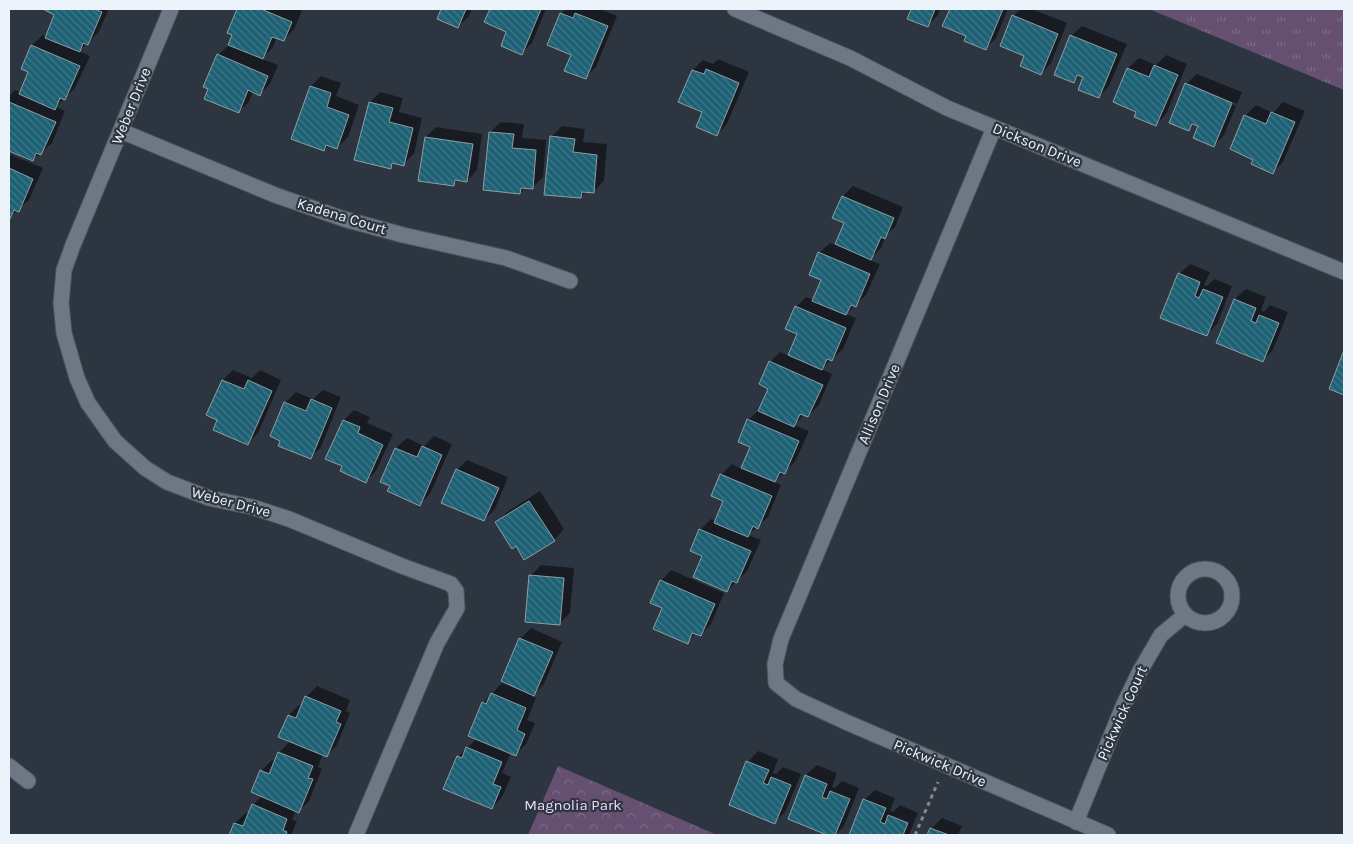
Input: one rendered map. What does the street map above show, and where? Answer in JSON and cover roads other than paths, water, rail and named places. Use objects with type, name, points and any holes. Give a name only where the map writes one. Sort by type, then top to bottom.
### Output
[{"type":"street","name":"Weber Drive","points":[[171,9],[64,270],[61,303],[64,333],[70,357],[88,403],[98,419],[115,441],[146,468],[167,482],[209,498],[271,512],[451,584],[456,591],[457,608],[437,643],[356,835]]},
{"type":"street","name":"Dickson Drive","points":[[735,9],[850,58],[947,108],[1344,272]]},
{"type":"street","name":"Allison Drive","points":[[776,683],[775,664],[781,639],[994,128]]},
{"type":"street","name":"Kadena Court","points":[[121,131],[274,195],[344,219],[506,258],[570,281]]},
{"type":"street","name":"Pickwick Court","points":[[1076,822],[1124,704],[1140,672],[1161,635],[1185,615]]},
{"type":"street","name":"Pickwick Drive","points":[[776,683],[796,699],[1108,835]]},
{"type":"street","points":[[9,766],[28,782]]},
{"type":"park label","name":"Magnolia Park","points":[[573,805]]}]
